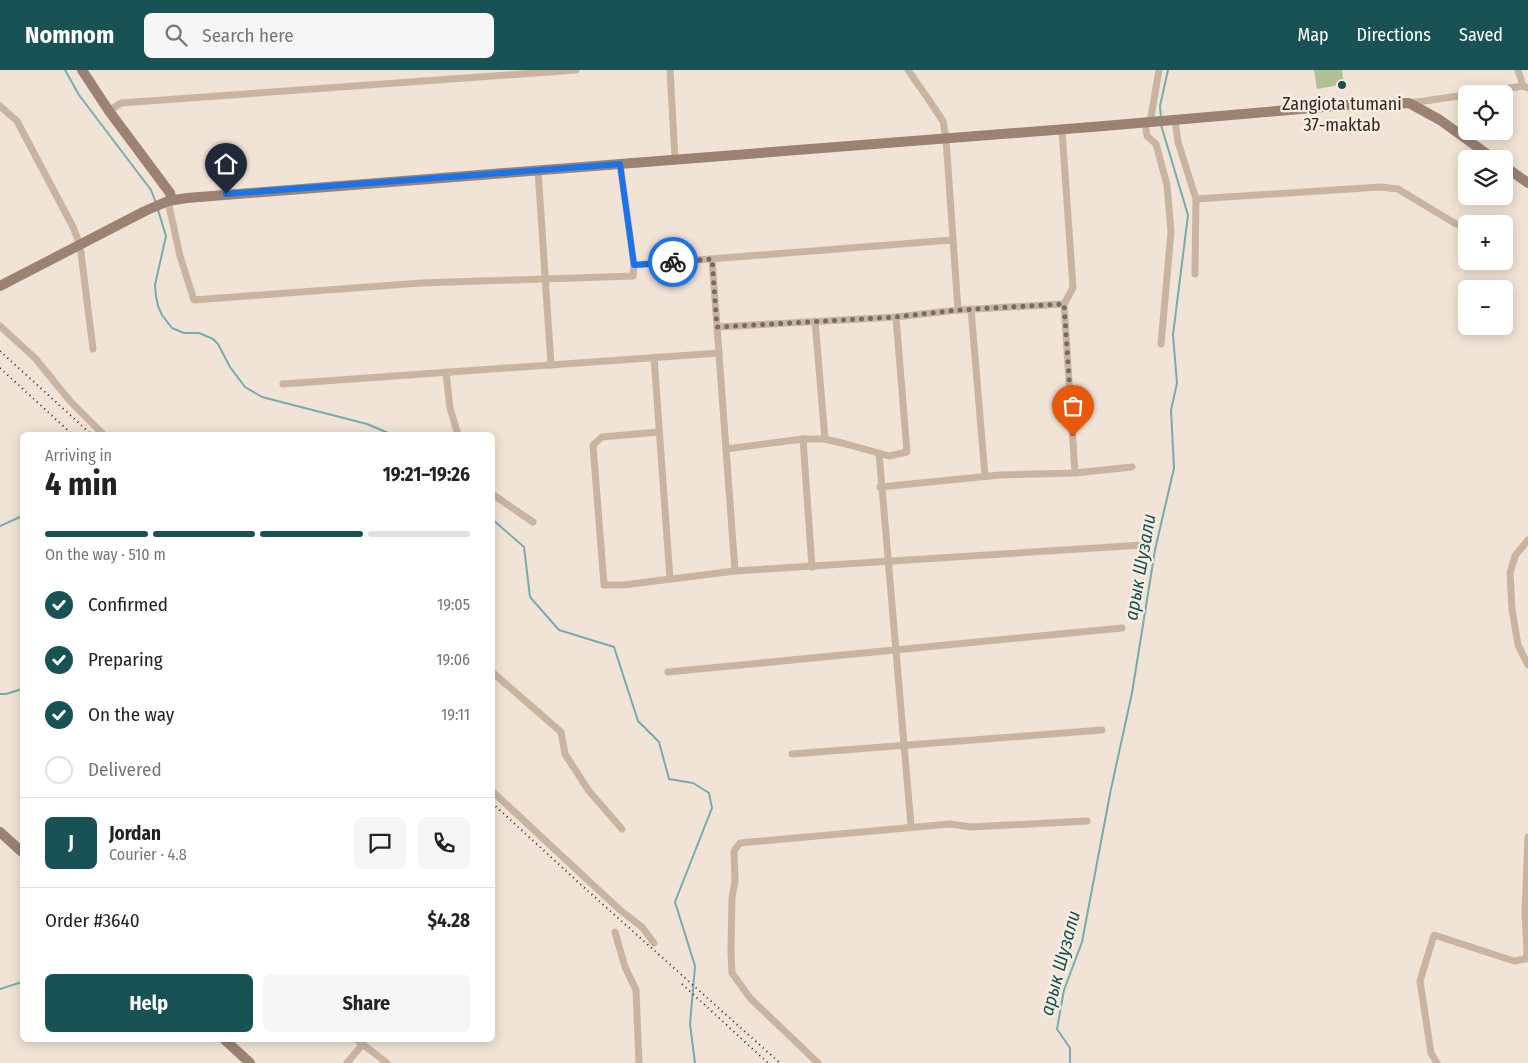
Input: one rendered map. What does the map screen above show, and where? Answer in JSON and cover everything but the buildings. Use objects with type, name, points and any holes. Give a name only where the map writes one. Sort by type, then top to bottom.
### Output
[{"type":"main road","points":[[82,70],[109,111],[170,193],[170,200]]},
{"type":"main road","points":[[0,286],[170,200],[1150,123],[1358,104],[1409,103],[1440,120],[1482,150]]},
{"type":"main road","points":[[1513,172],[1528,183]]},
{"type":"main road","points":[[0,832],[20,850]]},
{"type":"main road","points":[[227,1042],[250,1063]]},
{"type":"street","points":[[109,111],[121,103],[576,70]]},
{"type":"street","points":[[670,70],[675,159]]},
{"type":"street","points":[[908,70],[943,121],[946,139],[958,310]]},
{"type":"street","points":[[1159,70],[1147,136],[1156,144],[1167,185],[1170,214],[1171,232],[1160,344]]},
{"type":"street","points":[[1518,70],[1525,87]]},
{"type":"street","points":[[1409,103],[1458,96]]},
{"type":"street","points":[[0,106],[17,121],[73,227],[80,244],[93,349]]},
{"type":"street","points":[[1171,121],[1196,199],[1195,274]]},
{"type":"street","points":[[1062,130],[1073,288],[1064,304],[1075,473]]},
{"type":"street","points":[[170,200],[180,256],[194,300],[421,283],[633,276],[634,265],[620,164]]},
{"type":"street","points":[[538,170],[547,280],[551,365]]},
{"type":"street","points":[[1196,199],[1380,187],[1398,189],[1456,224]]},
{"type":"street","points":[[634,265],[952,240]]},
{"type":"street","points":[[712,259],[735,572]]},
{"type":"street","points":[[717,327],[896,317],[958,310],[1064,304]]},
{"type":"street","points":[[971,309],[985,476]]},
{"type":"street","points":[[726,449],[803,439],[825,439],[888,456],[907,452],[896,317]]},
{"type":"street","points":[[816,322],[825,439]]},
{"type":"street","points":[[0,326],[34,358],[70,401],[101,432]]},
{"type":"street","points":[[283,384],[719,353]]},
{"type":"street","points":[[654,357],[670,580]]},
{"type":"street","points":[[446,372],[450,408],[457,432]]},
{"type":"street","points":[[659,432],[602,436],[593,445],[599,542],[604,585],[623,585],[735,572],[812,566],[1143,545]]},
{"type":"street","points":[[803,439],[812,566]]},
{"type":"street","points":[[878,453],[911,826]]},
{"type":"street","points":[[880,486],[985,476],[1075,473],[1132,467]]},
{"type":"street","points":[[495,496],[533,522]]},
{"type":"street","points":[[1528,540],[1515,556],[1510,573],[1512,609],[1518,645],[1528,665]]},
{"type":"street","points":[[668,672],[1122,628]]},
{"type":"street","points":[[495,675],[561,732],[565,754],[589,791],[622,829]]},
{"type":"street","points":[[792,754],[1102,730]]},
{"type":"street","points":[[495,794],[620,910],[642,927],[654,943]]},
{"type":"street","points":[[818,1063],[750,998],[732,973],[734,851],[740,843],[911,826],[950,824],[971,827],[1087,821]]},
{"type":"street","points":[[1437,1063],[1431,1053],[1420,981],[1434,935],[1514,961],[1526,959],[1525,911],[1528,836]]},
{"type":"street","points":[[615,932],[625,967],[636,990],[639,1063]]},
{"type":"street","points":[[347,1063],[360,1042],[387,1063]]},
{"type":"green space","points":[[1314,70],[1342,70],[1344,84],[1317,89]]},
{"type":"waterway","points":[[65,70],[79,95],[151,190],[156,203]]},
{"type":"waterway","name":"арык Шузали","points":[[1161,118],[1160,106],[1168,70]]},
{"type":"waterway","name":"арык Шузали","points":[[1070,1063],[1070,1048],[1057,1029],[1064,990],[1082,942],[1111,789],[1132,693],[1155,550],[1174,468],[1171,410],[1177,383],[1173,335],[1188,215],[1161,125]]},
{"type":"waterway","points":[[158,210],[166,236],[155,285],[156,296],[162,315],[172,328],[184,333],[199,333],[213,339],[245,387],[262,397],[367,424],[386,432]]},
{"type":"waterway","points":[[0,526],[20,517]]},
{"type":"waterway","points":[[495,522],[524,547],[530,597],[559,630],[614,647],[638,721],[659,742],[669,779],[693,783],[709,793],[712,808],[675,902],[695,966],[690,1024],[695,1063]]},
{"type":"waterway","points":[[0,694],[20,690]]},
{"type":"waterway","points":[[0,989],[20,983]]},
{"type":"railway","points":[[0,351],[89,432]]},
{"type":"railway","points":[[0,368],[70,432]]},
{"type":"railway","points":[[495,806],[780,1063]]},
{"type":"railway","points":[[682,984],[768,1063]]},
{"type":"way so far","points":[[673,262],[712,259],[717,327],[896,317],[958,310],[1064,304],[1073,436]]},
{"type":"place","name":"Zangiota tumani 37-maktab","points":[[1342,85]]},
{"type":"route","points":[[226,194],[620,164],[634,265],[673,262]]}]
